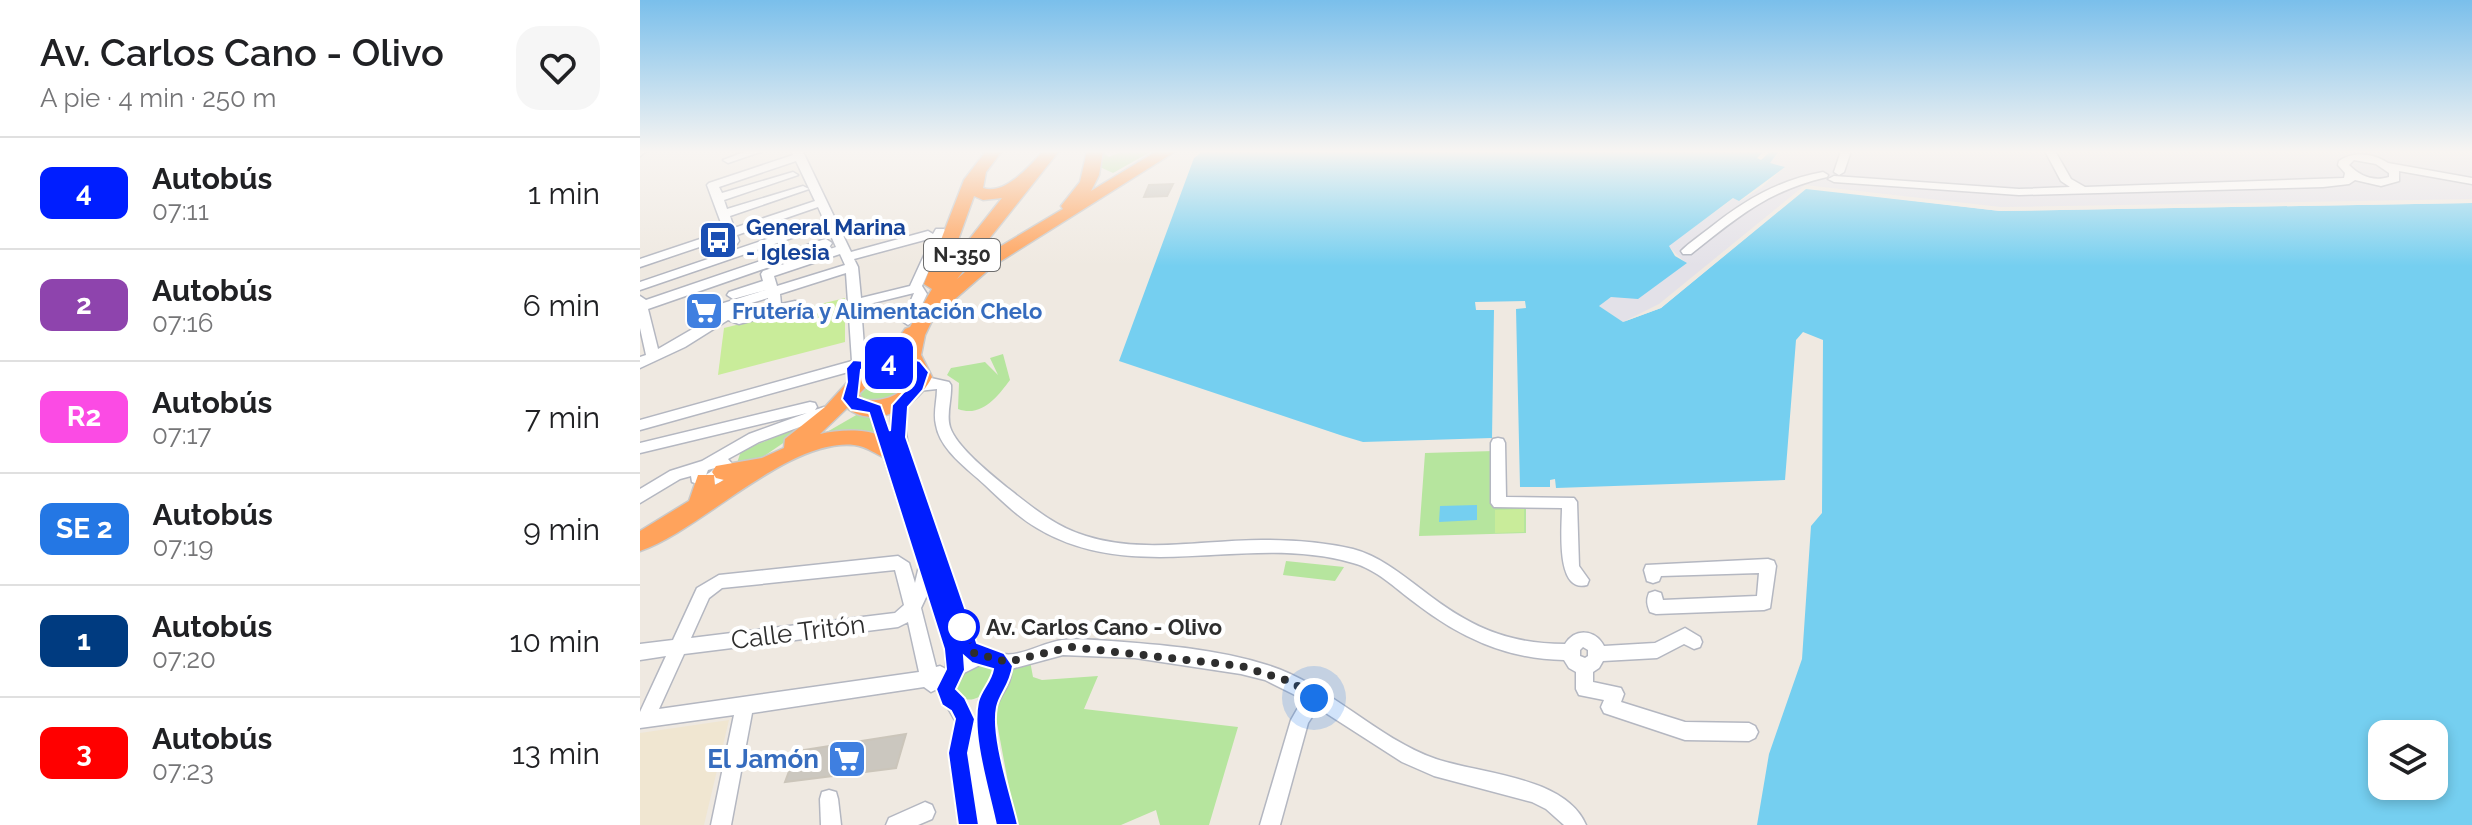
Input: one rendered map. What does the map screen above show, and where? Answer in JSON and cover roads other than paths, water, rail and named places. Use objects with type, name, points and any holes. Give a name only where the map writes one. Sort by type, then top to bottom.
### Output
[{"type":"highway","points":[[922,294],[968,190]]},
{"type":"highway","points":[[974,190],[978,194],[994,195],[1008,190]]},
{"type":"highway","name":"N-350","points":[[640,542],[781,457],[905,345],[922,294],[1014,190]]},
{"type":"highway","name":"N-350","points":[[861,385],[914,382],[912,329],[953,270],[1019,190]]},
{"type":"highway","points":[[1064,210],[1085,190]]},
{"type":"highway","points":[[1016,193],[996,226],[1000,234],[1013,236],[1028,232],[1096,190]]},
{"type":"highway","points":[[912,329],[973,273],[1104,190]]},
{"type":"highway","points":[[861,385],[914,382]]},
{"type":"highway","points":[[701,507],[699,498],[707,471],[750,469],[809,445],[842,437],[866,439],[888,451]]},
{"type":"street","points":[[713,190],[744,272]]},
{"type":"street","points":[[718,198],[746,190]]},
{"type":"street","points":[[723,214],[801,190]]},
{"type":"street","points":[[814,190],[848,257],[861,385],[888,451],[927,564],[954,649],[954,670]]},
{"type":"street","points":[[1687,251],[1746,206],[1776,190]]},
{"type":"street","points":[[2009,190],[2049,192],[2092,190]]},
{"type":"street","points":[[2049,192],[2064,190]]},
{"type":"street","points":[[640,263],[820,203]]},
{"type":"street","points":[[640,286],[820,225]]},
{"type":"street","points":[[775,310],[767,274],[934,234],[912,329]]},
{"type":"street","points":[[747,300],[696,334],[647,360],[641,304],[826,243]]},
{"type":"street","points":[[692,313],[747,300],[848,257]]},
{"type":"street","points":[[692,313],[771,289]]},
{"type":"street","points":[[685,292],[696,334]]},
{"type":"street","points":[[854,304],[922,294]]},
{"type":"street","points":[[728,314],[739,320],[795,305]]},
{"type":"street","points":[[979,657],[969,649],[902,453],[897,420],[914,382],[944,385],[944,431],[1008,498],[1041,524],[1069,538],[1090,545],[1155,553],[1290,548],[1330,551],[1375,565],[1453,624],[1487,641],[1537,652],[1570,652],[1572,661],[1657,650],[1683,636],[1694,642]]},
{"type":"street","points":[[640,425],[861,385]]},
{"type":"street","points":[[640,497],[669,480],[707,471],[754,438],[861,385]]},
{"type":"street","points":[[640,448],[810,407]]},
{"type":"street","points":[[1498,443],[1499,503],[1569,502],[1571,568],[1581,580]]},
{"type":"street","points":[[643,720],[681,647],[703,593],[719,582],[893,562],[903,568],[930,683],[961,712],[989,825]]},
{"type":"street","points":[[911,609],[925,581],[927,564]]},
{"type":"street","points":[[1653,576],[1652,570],[1768,566],[1764,603],[1656,607],[1655,598]]},
{"type":"street","name":"Calle Tritón","points":[[640,652],[898,620],[911,609]]},
{"type":"street","points":[[1007,825],[986,721],[991,695],[1002,669],[1030,656],[1071,647],[1241,666],[1292,682],[1368,735],[1413,759],[1463,777],[1546,798],[1565,809],[1576,825]]},
{"type":"street","points":[[643,720],[930,683],[979,657],[992,657],[1002,669]]},
{"type":"street","points":[[1591,660],[1585,689],[1615,694],[1610,707],[1685,731],[1749,732]]},
{"type":"street","points":[[961,712],[991,695]]},
{"type":"street","points":[[1270,825],[1300,720],[1314,698]]},
{"type":"street","points":[[721,825],[745,705]]},
{"type":"street","points":[[961,712],[958,753],[969,825]]},
{"type":"street","points":[[829,799],[831,825]]},
{"type":"street","points":[[896,825],[925,812]]},
{"type":"water","points":[[1182,190],[1755,190],[1739,201],[1733,198],[1669,246],[1675,256],[1687,263],[1638,299],[1611,297],[1599,306],[1623,322],[1661,308],[1804,190],[2000,211],[2472,203],[2472,825],[1757,825],[1769,754],[1802,659],[1811,526],[1822,513],[1823,340],[1803,332],[1796,340],[1785,480],[1556,488],[1555,479],[1550,480],[1550,487],[1520,487],[1516,309],[1526,308],[1525,301],[1475,302],[1476,310],[1494,310],[1492,438],[1363,442],[1119,361]]},
{"type":"water","points":[[1477,505],[1477,520],[1439,522],[1440,506]]},
{"type":"place","name":"General Marina - Iglesia","points":[[718,240]]},
{"type":"place","name":"Frutería y Alimentación Chelo","points":[[704,311]]},
{"type":"place","name":"Av. Carlos Cano - Olivo","points":[[962,627]]},
{"type":"place","name":"El Jamón","points":[[847,759]]}]
